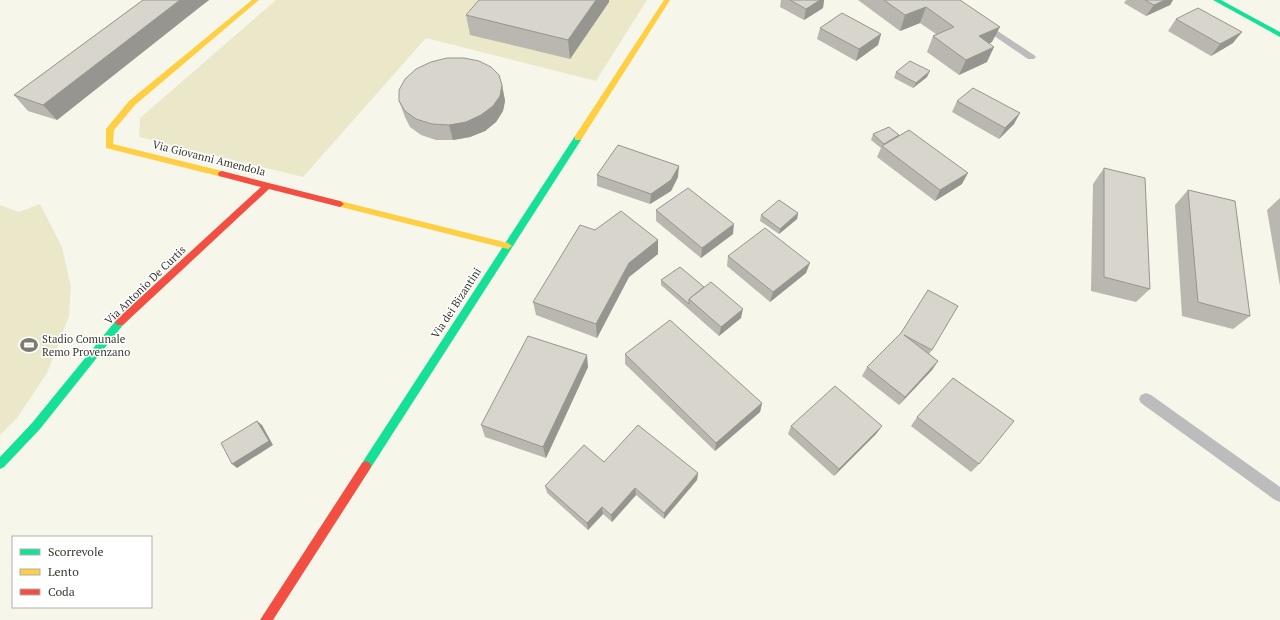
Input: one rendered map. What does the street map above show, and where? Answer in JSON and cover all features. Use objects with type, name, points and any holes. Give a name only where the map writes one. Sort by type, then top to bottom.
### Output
[{"type":"street","name":"Via Giovanni Amendola","points":[[256,0],[132,103],[110,129],[109,146],[508,246]]},
{"type":"street","name":"Via dei Bizantini","points":[[266,620],[667,0]]},
{"type":"street","points":[[1216,0],[1280,35]]},
{"type":"street","name":"Via Antonio De Curtis","points":[[0,464],[36,426],[118,324],[268,186]]},
{"type":"lane","points":[[979,22],[1031,57]]},
{"type":"lane","points":[[1146,399],[1280,495]]},
{"type":"shaded area","points":[[276,0],[647,0],[596,81],[426,38],[303,177],[139,137],[140,118]]},
{"type":"shaded area","name":"Stadio Comunale Remo Provenzano","points":[[40,204],[62,247],[71,287],[69,316],[47,373],[17,418],[0,435],[0,205],[19,212]]},
{"type":"building","points":[[143,0],[180,0],[43,105],[14,95]]},
{"type":"building","points":[[479,0],[596,0],[568,40],[466,15]]},
{"type":"building","points":[[790,0],[820,0],[806,9]]},
{"type":"building","points":[[884,0],[960,0],[1000,27],[979,36],[994,47],[966,60],[933,36],[954,27],[926,7],[905,15]]},
{"type":"building","points":[[1145,0],[1165,0],[1154,5]]},
{"type":"building","points":[[1198,8],[1242,32],[1220,44],[1176,19]]},
{"type":"building","points":[[842,13],[881,34],[859,49],[820,28]]},
{"type":"building","points":[[447,58],[464,58],[479,61],[491,67],[499,75],[502,85],[500,96],[493,106],[481,115],[466,122],[449,125],[432,124],[416,119],[405,111],[399,101],[399,90],[405,79],[416,69],[431,62]]},
{"type":"building","points":[[910,61],[930,71],[916,83],[896,72]]},
{"type":"building","points":[[973,88],[1020,113],[1005,128],[957,101]]},
{"type":"building","points":[[889,127],[899,135],[884,144],[873,134]]},
{"type":"building","points":[[909,130],[968,173],[940,190],[882,146]]},
{"type":"building","points":[[618,145],[679,166],[671,180],[651,194],[597,175]]},
{"type":"building","points":[[1104,168],[1145,178],[1150,289],[1104,277]]},
{"type":"building","points":[[688,188],[734,224],[702,248],[656,210]]},
{"type":"building","points":[[1188,190],[1235,201],[1250,316],[1198,302]]},
{"type":"building","points":[[779,200],[798,213],[780,229],[761,215]]},
{"type":"building","points":[[621,211],[658,240],[629,263],[596,324],[533,302],[580,225],[595,230]]},
{"type":"building","points":[[765,228],[810,263],[773,292],[728,256]]},
{"type":"building","points":[[680,267],[704,287],[689,299],[689,304],[661,280]]},
{"type":"building","points":[[711,282],[743,309],[721,327],[689,299]]},
{"type":"building","points":[[928,290],[958,306],[932,350],[904,335],[938,361],[905,397],[867,367],[901,333]]},
{"type":"building","points":[[670,320],[762,403],[716,443],[625,354]]},
{"type":"building","points":[[528,336],[587,355],[543,447],[481,425]]},
{"type":"building","points":[[953,378],[1014,421],[979,464],[917,417]]},
{"type":"building","points":[[835,386],[882,426],[839,469],[791,426]]},
{"type":"building","points":[[257,421],[269,441],[232,464],[221,443]]},
{"type":"building","points":[[638,425],[698,473],[664,513],[635,488],[611,515],[602,507],[587,523],[545,486],[584,445],[604,462]]},
{"type":"traffic: fast","points":[[1216,0],[1280,35]]},
{"type":"traffic: fast","points":[[366,466],[578,138]]},
{"type":"traffic: fast","points":[[0,464],[36,426],[120,322]]},
{"type":"traffic: slow","points":[[222,174],[109,146],[110,129],[132,103],[256,0]]},
{"type":"traffic: slow","points":[[578,138],[667,0]]},
{"type":"traffic: slow","points":[[340,204],[508,246]]},
{"type":"traffic: jam","points":[[222,174],[340,204]]},
{"type":"traffic: jam","points":[[120,322],[268,185]]},
{"type":"traffic: jam","points":[[266,620],[366,466]]},
{"type":"place","name":"Stadio Comunale Remo Provenzano","points":[[29,345]]}]
